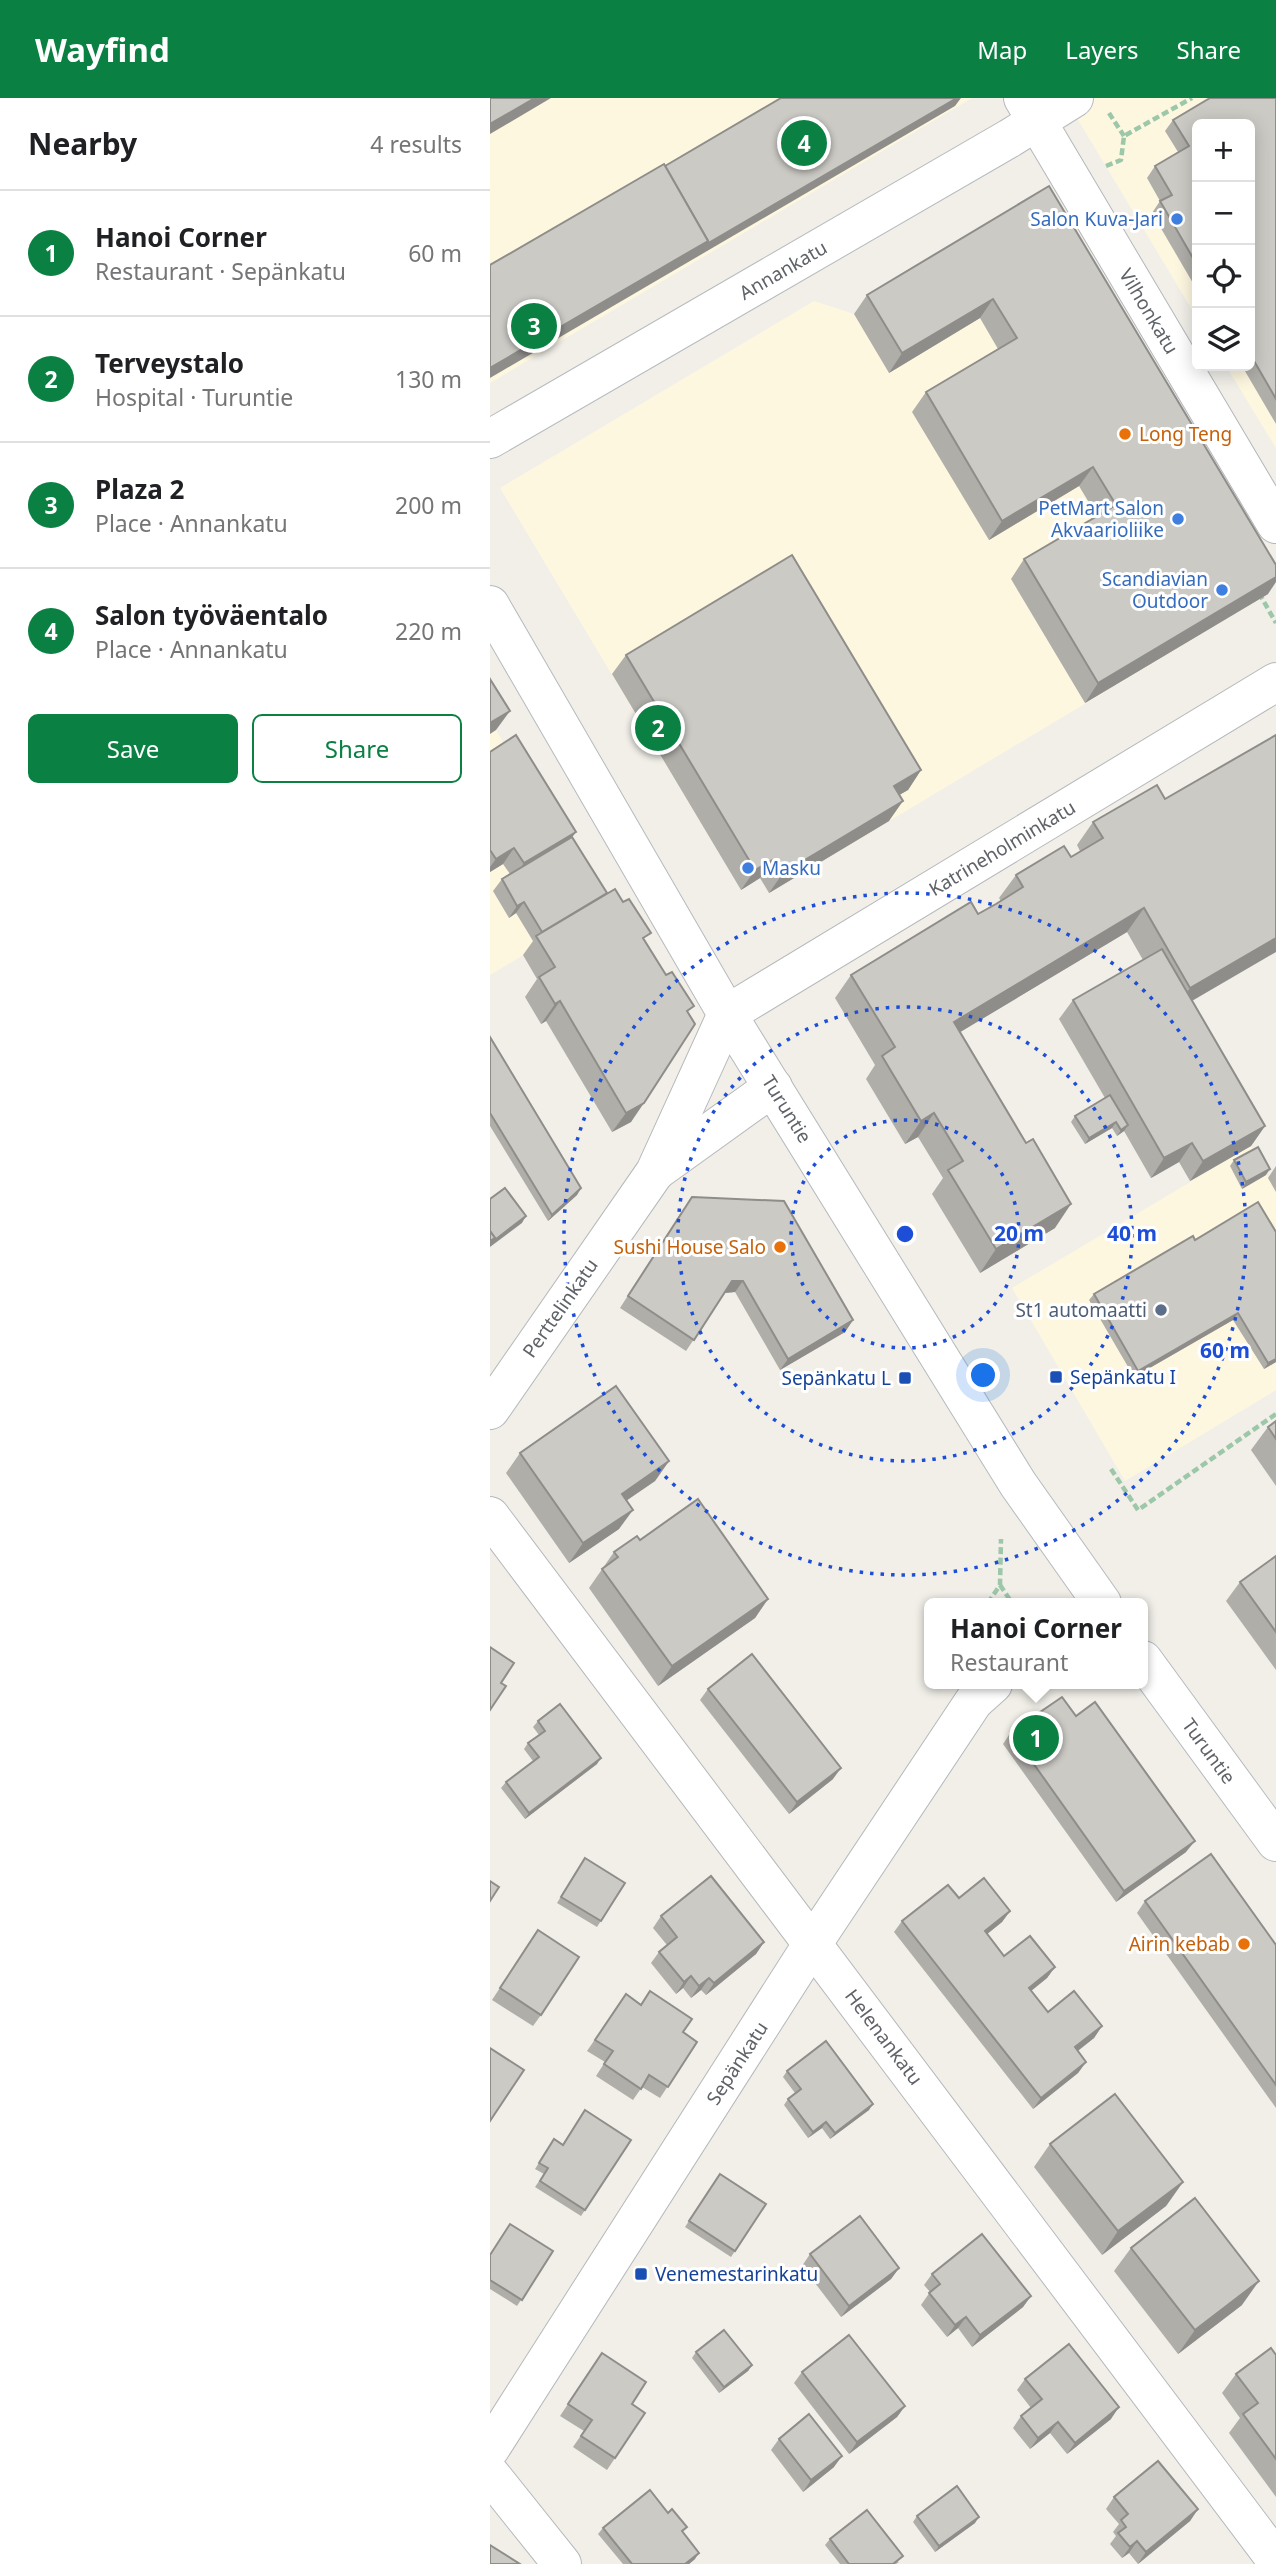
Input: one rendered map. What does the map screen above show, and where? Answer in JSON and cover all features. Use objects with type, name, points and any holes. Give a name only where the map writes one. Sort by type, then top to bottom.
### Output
[{"type":"street","name":"Annankatu","points":[[490,439],[1030,110],[1090,103]]},
{"type":"street","name":"Vilhonkatu","points":[[1030,110],[1276,524]]},
{"type":"street","name":"Turuntie","points":[[490,604],[727,1014],[1018,1484],[1092,1598]]},
{"type":"street","name":"Katrineholminkatu","points":[[727,1014],[1276,682]]},
{"type":"street","name":"Perttelinkatu","points":[[490,1410],[655,1172],[727,1014]]},
{"type":"street","name":"Perttelinkatu","points":[[655,1172],[773,1087]]},
{"type":"street","name":"Helenankatu","points":[[490,1516],[1276,2560]]},
{"type":"street","name":"Turuntie","points":[[1148,1667],[1276,1842]]},
{"type":"street","name":"Sepänkatu","points":[[490,2449],[813,1943],[974,1701],[987,1689]]},
{"type":"street","points":[[490,2474],[562,2564]]},
{"type":"path","points":[[1124,136],[1192,98]]},
{"type":"path","points":[[1090,103],[1124,136]]},
{"type":"path","points":[[1073,182],[1121,159],[1124,136]]},
{"type":"path","points":[[1254,586],[1276,622]]},
{"type":"path","points":[[1111,1469],[1138,1510],[1276,1414]]},
{"type":"path","points":[[991,1598],[999,1585],[1001,1539]]},
{"type":"path","points":[[999,1585],[1008,1598]]},
{"type":"shaded area","points":[[490,98],[972,98],[490,383]]},
{"type":"shaded area","points":[[1065,98],[1276,98],[1276,448],[1229,371],[1255,371],[1255,119],[1192,119],[1192,310]]},
{"type":"shaded area","points":[[1036,206],[1268,594],[769,893],[760,878],[741,890],[500,488],[814,301],[854,314]]},
{"type":"shaded area","points":[[496,730],[601,908],[490,975],[490,734]]},
{"type":"shaded area","points":[[1251,1146],[1276,1192],[1276,1390],[1125,1481],[1012,1288]]},
{"type":"building","points":[[490,98],[535,98],[490,124]]},
{"type":"building","points":[[781,98],[957,98],[705,245],[708,241],[665,166]]},
{"type":"building","points":[[1210,98],[1276,98],[1276,399],[1255,363],[1255,119],[1192,119],[1192,256],[1160,201],[1172,195],[1155,166],[1189,146],[1173,120]]},
{"type":"building","points":[[664,164],[708,241],[490,368],[490,265]]},
{"type":"building","points":[[1049,186],[1276,565],[1276,577],[1098,683],[1024,559],[1116,505],[1093,467],[1002,521],[926,392],[1017,338],[993,299],[902,353],[867,295]]},
{"type":"building","points":[[792,555],[921,770],[894,786],[903,801],[783,873],[774,859],[755,870],[626,655]]},
{"type":"building","points":[[490,679],[510,711],[490,723]]},
{"type":"building","points":[[516,735],[576,832],[524,863],[514,848],[496,859],[490,850],[490,752]]},
{"type":"building","points":[[1276,735],[1276,938],[1190,988],[1144,908],[954,1022],[1026,1143],[1033,1139],[1071,1204],[996,1249],[948,1170],[963,1161],[934,1113],[921,1121],[882,1056],[895,1047],[851,975],[971,902],[978,914],[996,904],[1023,887],[1016,875],[1064,846],[1071,857],[1103,838],[1093,822],[1157,785],[1165,799]]},
{"type":"building","points":[[572,837],[607,893],[542,932],[524,902],[517,906],[502,879]]},
{"type":"building","points":[[615,889],[623,902],[629,899],[651,933],[643,938],[666,975],[672,972],[694,1006],[687,1011],[695,1024],[644,1103],[626,1113],[560,1001],[555,1004],[539,977],[555,967],[536,936]]},
{"type":"building","points":[[1162,949],[1265,1126],[1203,1161],[1192,1143],[1164,1158],[1073,1000]]},
{"type":"building","points":[[490,1037],[581,1188],[552,1215],[490,1113]]},
{"type":"building","points":[[1110,1095],[1128,1125],[1121,1130],[1116,1122],[1089,1138],[1075,1116]]},
{"type":"building","points":[[1258,1147],[1270,1169],[1246,1182],[1234,1160]]},
{"type":"building","points":[[505,1188],[526,1216],[491,1243],[495,1238],[490,1231],[490,1199]]},
{"type":"building","points":[[692,1197],[784,1201],[853,1320],[788,1359],[743,1281],[732,1281],[694,1340],[628,1296]]},
{"type":"building","points":[[1258,1202],[1276,1232],[1276,1359],[1268,1363],[1238,1313],[1138,1371],[1094,1294],[1193,1236],[1195,1240]]},
{"type":"building","points":[[616,1386],[669,1461],[622,1494],[633,1510],[583,1543],[520,1453]]},
{"type":"building","points":[[1276,1421],[1276,1439],[1268,1427]]},
{"type":"building","points":[[698,1499],[768,1599],[672,1666],[602,1569],[618,1557],[614,1552],[637,1536],[640,1540]]},
{"type":"building","points":[[1276,1556],[1276,1632],[1240,1582]]},
{"type":"building","points":[[490,1647],[514,1663],[501,1683],[506,1686],[490,1710]]},
{"type":"building","points":[[752,1654],[841,1768],[797,1802],[708,1689]]},
{"type":"building","points":[[1062,1697],[1076,1716],[1095,1702],[1195,1841],[1124,1891],[1011,1732]]},
{"type":"building","points":[[560,1704],[601,1758],[529,1813],[506,1782],[539,1757],[528,1743],[545,1731],[538,1721]]},
{"type":"building","points":[[1211,1854],[1276,1945],[1276,2085],[1145,1901]]},
{"type":"building","points":[[585,1858],[625,1883],[601,1921],[561,1897]]},
{"type":"building","points":[[711,1876],[764,1942],[714,1983],[709,1978],[699,1986],[691,1976],[684,1982],[659,1952],[677,1937],[661,1916]]},
{"type":"building","points":[[984,1878],[1010,1911],[985,1931],[1004,1956],[1030,1936],[1055,1967],[1029,1988],[1048,2012],[1074,1991],[1102,2026],[1075,2047],[1086,2062],[1041,2098],[902,1921],[948,1885],[959,1898]]},
{"type":"building","points":[[490,1881],[499,1887],[490,1901]]},
{"type":"building","points":[[538,1930],[579,1957],[541,2015],[500,1988]]},
{"type":"building","points":[[650,1991],[692,2019],[683,2032],[697,2042],[668,2087],[649,2075],[641,2089],[604,2064],[613,2051],[595,2040],[626,1994],[641,2005]]},
{"type":"building","points":[[826,2041],[873,2104],[835,2133],[826,2122],[813,2132],[788,2099],[801,2089],[787,2071]]},
{"type":"building","points":[[490,2048],[524,2070],[490,2121]]},
{"type":"building","points":[[1115,2094],[1183,2182],[1118,2231],[1050,2144]]},
{"type":"building","points":[[585,2110],[631,2140],[585,2210],[540,2181],[548,2168],[539,2163],[554,2139],[563,2145]]},
{"type":"building","points":[[720,2174],[766,2204],[735,2251],[689,2221]]},
{"type":"building","points":[[1195,2198],[1259,2281],[1195,2330],[1131,2248]]},
{"type":"building","points":[[860,2216],[899,2268],[849,2306],[810,2254]]},
{"type":"building","points":[[510,2224],[553,2251],[522,2300],[490,2280],[490,2255]]},
{"type":"building","points":[[982,2234],[1031,2296],[980,2335],[966,2317],[955,2325],[929,2293],[940,2284],[932,2274]]},
{"type":"building","points":[[724,2330],[752,2365],[724,2387],[696,2352]]},
{"type":"building","points":[[849,2335],[905,2406],[857,2442],[802,2372]]},
{"type":"building","points":[[1069,2344],[1119,2407],[1075,2443],[1058,2422],[1038,2438],[1021,2416],[1042,2399],[1025,2379]]},
{"type":"building","points":[[1271,2348],[1276,2355],[1276,2459],[1243,2414],[1258,2403],[1236,2374]]},
{"type":"building","points":[[602,2353],[646,2382],[632,2404],[645,2413],[615,2458],[581,2436],[592,2420],[568,2404]]},
{"type":"building","points":[[809,2414],[842,2456],[811,2480],[779,2439]]},
{"type":"building","points":[[1158,2461],[1198,2509],[1146,2552],[1137,2541],[1130,2547],[1118,2533],[1126,2527],[1121,2520],[1128,2514],[1114,2497]]},
{"type":"building","points":[[957,2486],[979,2517],[939,2546],[917,2516]]},
{"type":"building","points":[[650,2490],[668,2513],[672,2509],[687,2527],[682,2531],[699,2553],[685,2564],[632,2564],[603,2528]]},
{"type":"building","points":[[867,2510],[903,2556],[893,2564],[849,2564],[830,2539]]},
{"type":"building","points":[[490,2545],[520,2564],[490,2564]]},
{"type":"place","name":"Salon työväentalo","points":[[804,143]]},
{"type":"place","name":"Salon Kuva-Jari","points":[[1177,219]]},
{"type":"place","name":"Plaza 2","points":[[534,326]]},
{"type":"place","name":"Long Teng","points":[[1125,434]]},
{"type":"place","name":"PetMart Salon Akvaarioliike","points":[[1178,519]]},
{"type":"place","name":"Scandiavian Outdoor","points":[[1222,590]]},
{"type":"place","name":"Terveystalo","points":[[658,728]]},
{"type":"place","name":"Masku","points":[[748,868]]},
{"type":"place","name":"Sushi House Salo","points":[[780,1247]]},
{"type":"place","name":"St1 automaatti","points":[[1161,1310]]},
{"type":"place","name":"Sepänkatu I","points":[[1056,1377]]},
{"type":"place","name":"Sepänkatu L","points":[[905,1378]]},
{"type":"place","name":"Hanoi Corner","points":[[1036,1738]]},
{"type":"place","name":"Airin kebab","points":[[1244,1944]]},
{"type":"place","name":"Venemestarinkatu","points":[[641,2274]]}]
